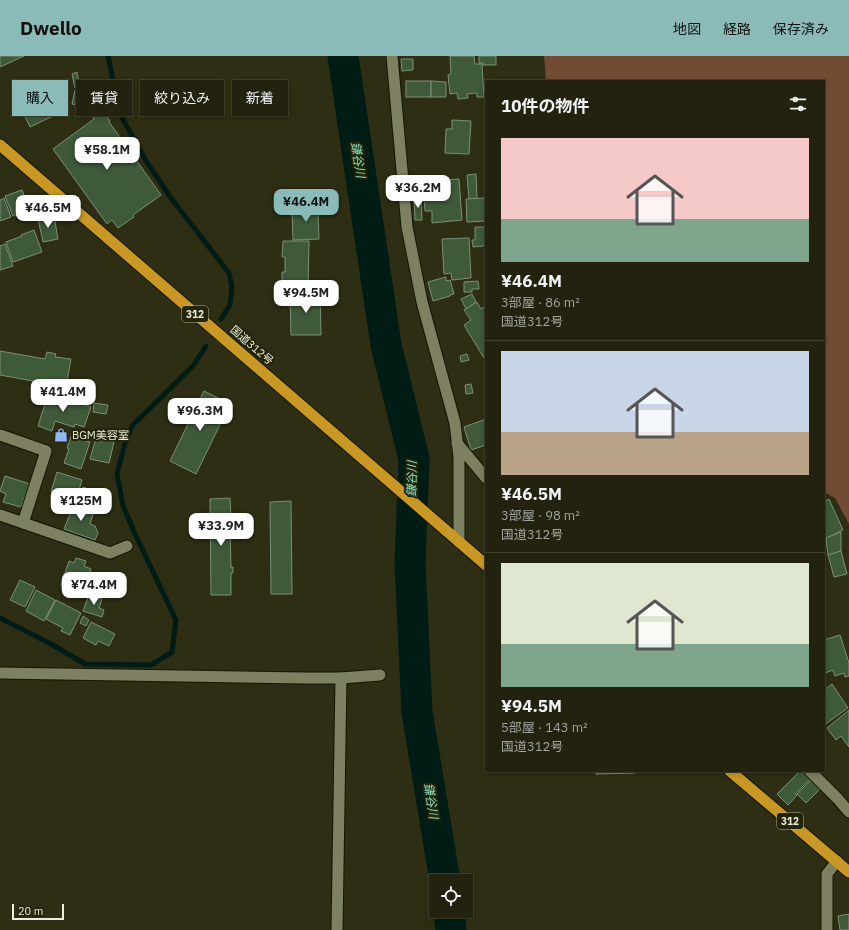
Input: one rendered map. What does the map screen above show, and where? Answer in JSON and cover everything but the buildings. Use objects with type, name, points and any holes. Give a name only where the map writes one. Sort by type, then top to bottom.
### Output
[{"type":"highway","name":"国道312号","points":[[0,145],[485,564]]},
{"type":"highway","name":"312","points":[[731,772],[849,872]]},
{"type":"street","points":[[392,56],[407,227],[422,302],[455,423],[459,457],[459,542]]},
{"type":"street","points":[[0,435],[46,451],[22,523]]},
{"type":"street","points":[[457,442],[485,477]]},
{"type":"street","points":[[0,515],[110,553],[127,546]]},
{"type":"street","points":[[0,673],[304,678],[341,678],[380,675]]},
{"type":"street","points":[[337,930],[341,678]]},
{"type":"street","points":[[811,772],[849,812]]},
{"type":"street","points":[[826,930],[827,874],[837,861]]},
{"type":"shaded area","points":[[544,56],[849,56],[849,524],[835,498],[825,493],[825,80],[546,80]]},
{"type":"waterway","points":[[108,56],[120,114],[146,161],[171,198],[229,273],[232,288],[230,305],[221,319]]},
{"type":"waterway","name":"鎌谷川","points":[[343,56],[386,345],[414,459],[410,563],[417,712],[444,874]]},
{"type":"waterway","points":[[0,618],[51,644],[85,664],[151,665],[172,652],[176,620],[123,506],[117,474],[125,443],[132,426],[193,366],[206,346]]},
{"type":"waterway","name":"鎌谷川","points":[[450,918],[451,930]]},
{"type":"place","name":"BGM美容室","points":[[61,435]]}]
